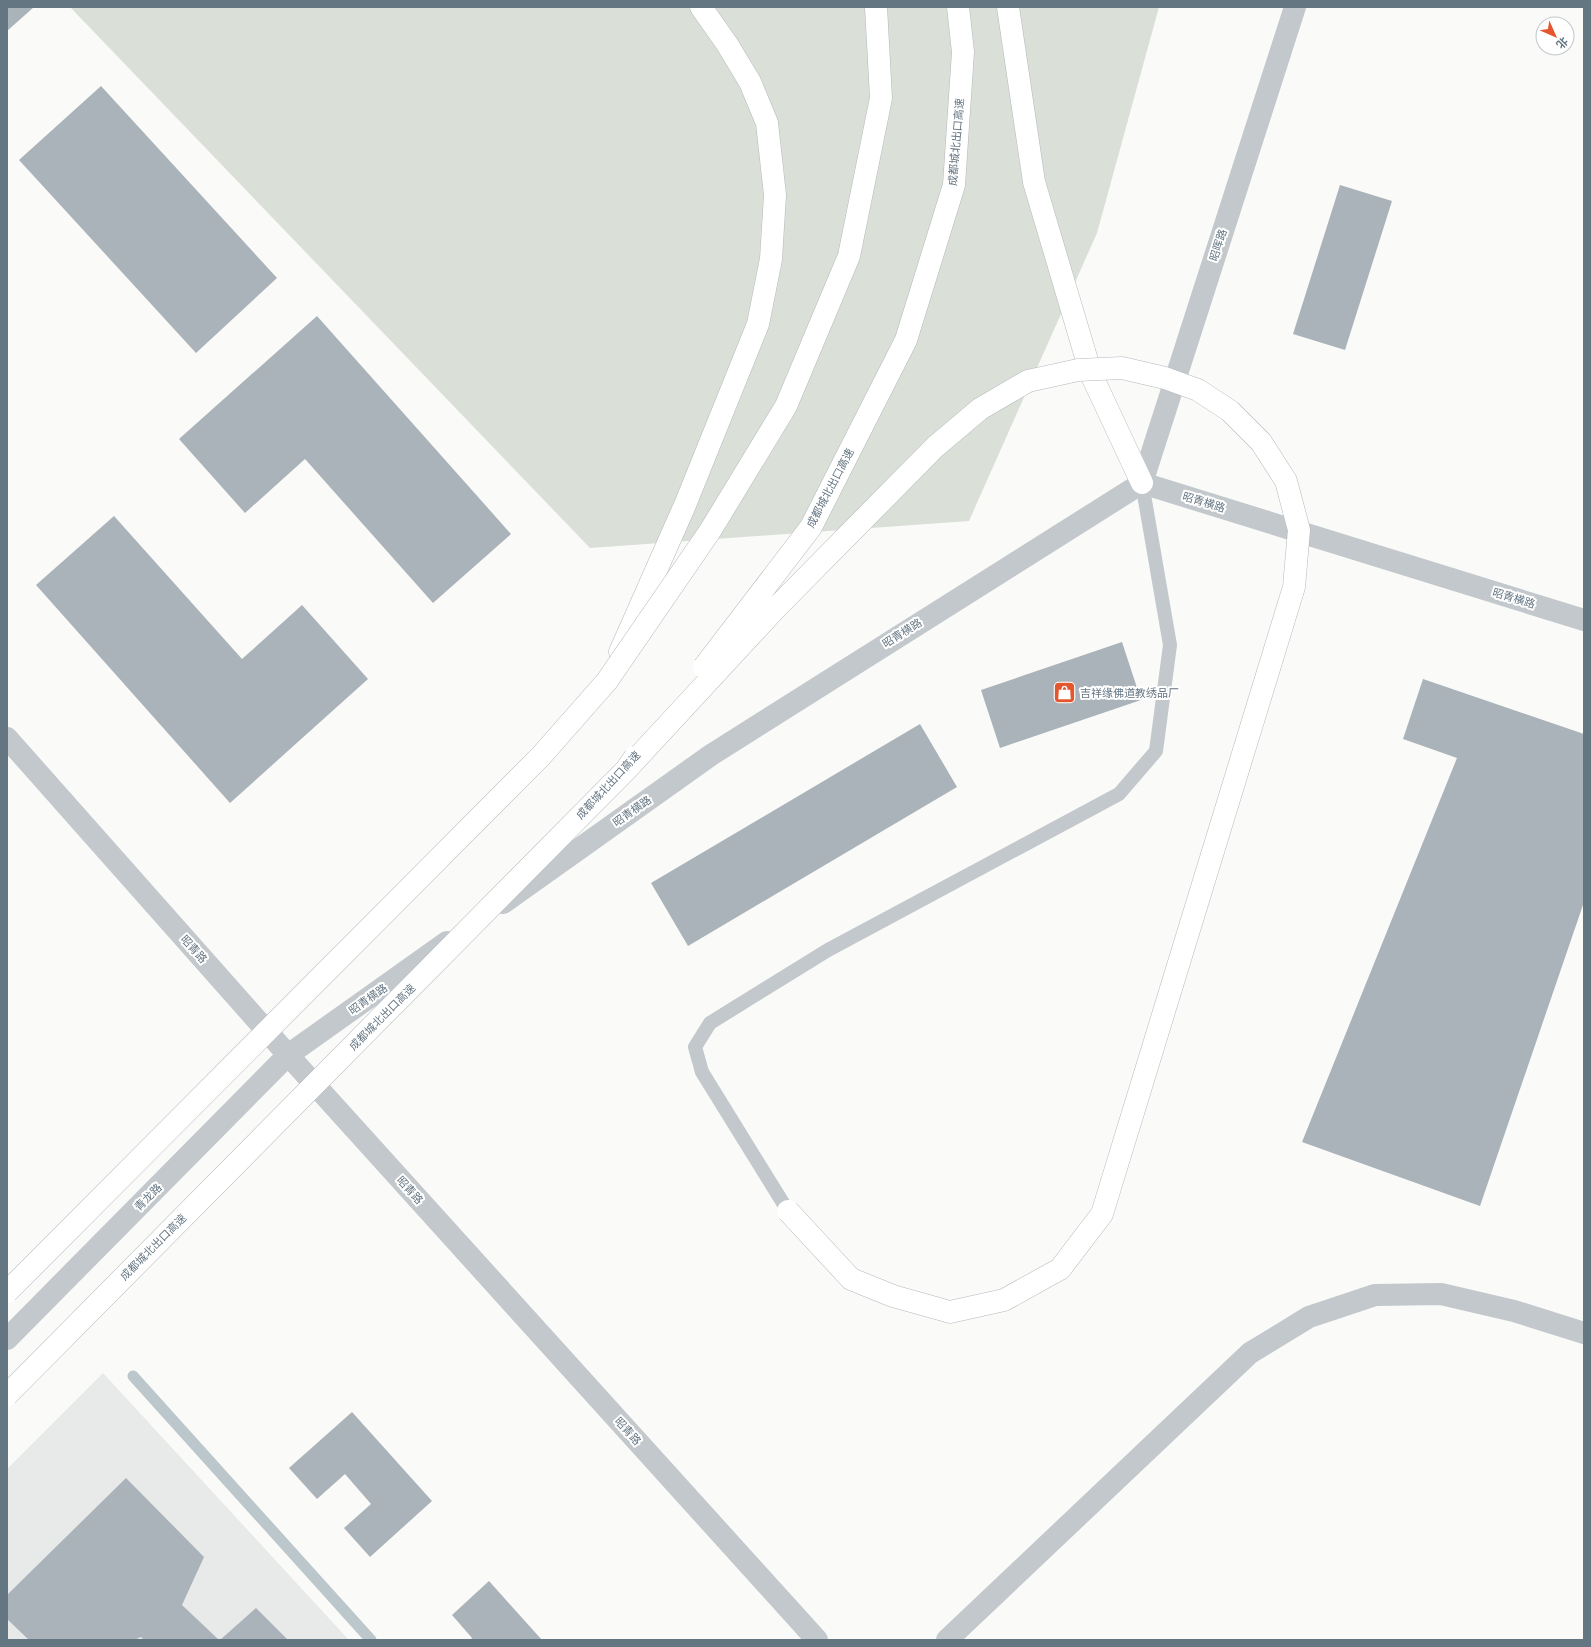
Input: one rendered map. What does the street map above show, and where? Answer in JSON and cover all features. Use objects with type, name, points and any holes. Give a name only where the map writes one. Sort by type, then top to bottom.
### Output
[{"type":"highway","points":[[607,681],[685,505],[758,324],[771,259],[775,195],[767,123],[750,82],[727,44],[701,7]]},
{"type":"highway","points":[[7,1292],[541,756],[607,681],[710,531],[786,406],[849,256],[881,98],[876,7]]},
{"type":"highway","name":"成都城北出口高速","points":[[7,1395],[626,770],[811,527],[906,340],[954,185],[963,52],[958,7]]},
{"type":"highway","points":[[1008,7],[1034,182],[1091,374],[1142,483]]},
{"type":"highway","points":[[626,770],[774,610],[935,447],[980,409],[1028,381],[1078,370],[1122,368],[1165,378],[1198,390],[1230,411],[1261,442],[1286,481],[1299,530],[1294,587],[1102,1214],[1060,1269],[1004,1300],[950,1312],[893,1296],[851,1279],[788,1211]]},
{"type":"street","name":"昭晖路","points":[[1142,483],[1295,7]]},
{"type":"street","name":"昭青横路","points":[[288,1055],[711,755],[1142,483],[1584,620]]},
{"type":"street","name":"昭青路","points":[[7,738],[288,1055],[817,1640]]},
{"type":"street","name":"青龙路","points":[[7,1339],[288,1055]]},
{"type":"street","points":[[946,1640],[1250,1353],[1309,1316],[1375,1295],[1442,1294],[1514,1311],[1584,1332]]},
{"type":"lane","points":[[788,1211],[702,1072],[695,1047],[710,1022],[828,950],[1119,794],[1156,751],[1170,645],[1142,483]]},
{"type":"shaded area","points":[[70,7],[1159,7],[1097,233],[969,521],[590,548]]},
{"type":"shaded area","points":[[103,1373],[349,1640],[7,1640],[7,1469]]},
{"type":"building","points":[[7,7],[34,7],[7,31]]},
{"type":"building","points":[[101,86],[277,278],[196,353],[19,160]]},
{"type":"building","points":[[1340,185],[1392,201],[1345,350],[1293,334]]},
{"type":"building","points":[[317,316],[511,534],[433,603],[305,459],[245,513],[179,439]]},
{"type":"building","points":[[114,516],[242,659],[302,605],[368,679],[230,803],[36,585]]},
{"type":"building","points":[[1122,642],[1141,700],[1000,748],[981,690]]},
{"type":"building","points":[[1423,679],[1584,734],[1584,902],[1480,1206],[1302,1142],[1457,758],[1403,739]]},
{"type":"building","points":[[920,724],[957,787],[688,946],[651,883]]},
{"type":"building","points":[[352,1412],[432,1501],[370,1557],[344,1528],[371,1504],[345,1474],[317,1499],[289,1468]]},
{"type":"building","points":[[126,1478],[204,1557],[182,1605],[219,1640],[144,1640],[141,1637],[134,1640],[29,1640],[7,1619],[7,1595]]},
{"type":"building","points":[[489,1581],[542,1640],[470,1640],[472,1638],[452,1615]]},
{"type":"building","points":[[256,1608],[288,1640],[220,1640]]},
{"type":"waterway","points":[[133,1376],[371,1640]]},
{"type":"place","name":"吉祥缘佛道教绣品厂","points":[[1064,693]]}]
